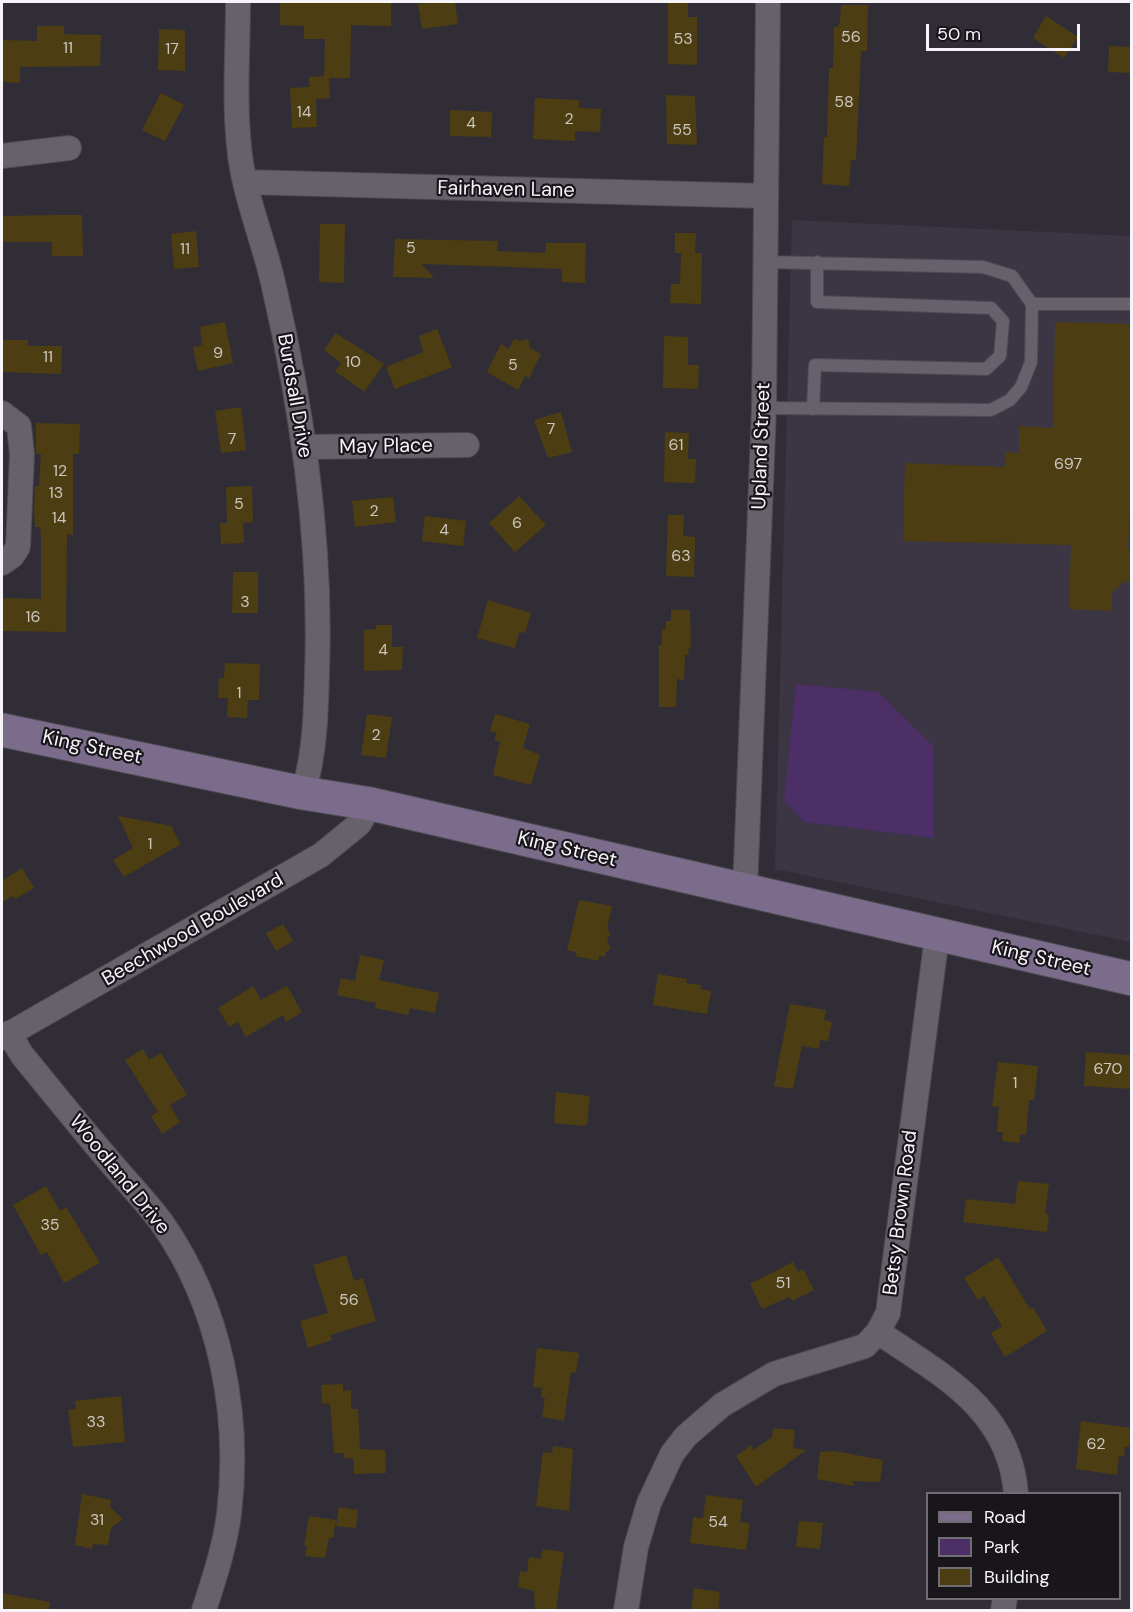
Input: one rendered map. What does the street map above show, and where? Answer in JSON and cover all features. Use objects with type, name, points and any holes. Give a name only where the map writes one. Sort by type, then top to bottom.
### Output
[{"type":"main road","name":"King Street","points":[[2,730],[303,793],[371,804],[1131,979]]},
{"type":"street","name":"Burdsall Drive","points":[[238,2],[239,147],[245,182],[274,285],[304,447],[316,544],[319,609],[315,733],[310,770],[303,793]]},
{"type":"street","name":"Upland Street","points":[[746,891],[764,408],[768,2]]},
{"type":"street","points":[[2,156],[69,148]]},
{"type":"street","name":"Fairhaven Lane","points":[[245,182],[766,196]]},
{"type":"street","points":[[2,413],[19,426],[22,454],[18,547],[12,556],[2,563]]},
{"type":"street","name":"May Place","points":[[304,447],[467,445]]},
{"type":"street","name":"Beechwood Boulevard","points":[[5,1036],[125,970],[321,855],[359,824],[371,804]]},
{"type":"street","name":"Betsy Brown Road","points":[[878,1332],[888,1313],[895,1273],[937,936]]},
{"type":"street","name":"Woodland Drive","points":[[5,1036],[162,1223],[192,1279],[212,1328],[226,1381],[233,1433],[229,1514],[218,1567],[204,1611]]},
{"type":"street","points":[[626,1611],[636,1547],[649,1503],[672,1454],[686,1436],[749,1387],[774,1374],[865,1346],[878,1332],[962,1390],[981,1408],[1008,1456],[1016,1492]]},
{"type":"lane","points":[[764,408],[991,411],[1010,400],[1021,387],[1031,362],[1032,304],[1012,276],[983,267],[765,262]]},
{"type":"lane","points":[[813,409],[815,365],[986,369],[1000,356],[1003,321],[991,308],[817,302],[817,262]]},
{"type":"lane","points":[[1032,304],[1131,304]]},
{"type":"shaded area","points":[[792,220],[1131,236],[1131,942],[775,869]]},
{"type":"green space","points":[[796,684],[878,692],[933,746],[933,838],[804,822],[784,801]]},
{"type":"building","points":[[280,2],[391,2],[391,26],[351,25],[350,78],[329,78],[330,98],[316,99],[317,127],[292,128],[290,88],[310,87],[309,77],[324,76],[325,39],[304,39],[304,26],[280,25]]},
{"type":"building","points":[[455,2],[458,24],[422,29],[418,4]]},
{"type":"building","points":[[668,2],[688,2],[688,17],[697,17],[697,65],[668,64]]},
{"type":"building","points":[[841,5],[868,5],[867,51],[861,51],[856,160],[851,160],[849,186],[822,184],[824,137],[827,137],[829,68],[833,68],[834,27],[838,27],[840,21]]},
{"type":"building","points":[[1046,16],[1078,37],[1064,58],[1033,38]]},
{"type":"building","points":[[37,26],[64,26],[64,34],[101,35],[100,66],[20,67],[20,83],[2,82],[2,40],[37,41]]},
{"type":"building","points":[[159,29],[185,30],[185,71],[158,70]]},
{"type":"building","points":[[1109,46],[1131,47],[1131,73],[1108,72]]},
{"type":"building","points":[[161,93],[184,105],[165,141],[142,130]]},
{"type":"building","points":[[666,95],[695,96],[697,145],[667,144]]},
{"type":"building","points":[[535,98],[579,100],[579,108],[601,109],[600,132],[575,131],[575,141],[533,139]]},
{"type":"building","points":[[450,110],[492,112],[491,137],[450,136]]},
{"type":"building","points":[[82,215],[83,256],[52,256],[52,242],[2,242],[2,216]]},
{"type":"building","points":[[320,224],[345,224],[344,283],[319,282]]},
{"type":"building","points":[[196,231],[199,267],[174,269],[171,234]]},
{"type":"building","points":[[675,233],[696,233],[695,253],[702,253],[701,304],[670,303],[671,284],[680,284],[681,253],[675,253]]},
{"type":"building","points":[[395,239],[498,241],[497,251],[545,253],[546,243],[586,243],[585,283],[562,282],[562,269],[422,264],[434,278],[393,277]]},
{"type":"building","points":[[225,322],[233,363],[198,371],[193,347],[202,345],[200,327]]},
{"type":"building","points":[[1055,322],[1131,324],[1131,492],[1128,549],[1131,549],[1131,582],[1124,582],[1112,593],[1112,611],[1069,609],[1071,545],[903,541],[905,463],[1005,467],[1005,452],[1019,453],[1019,426],[1053,428]]},
{"type":"building","points":[[437,329],[452,367],[395,389],[386,367],[423,352],[419,336]]},
{"type":"building","points":[[336,333],[384,364],[364,392],[335,371],[341,363],[324,350]]},
{"type":"building","points":[[664,336],[688,337],[688,365],[699,365],[698,389],[663,388]]},
{"type":"building","points":[[514,339],[520,341],[528,339],[530,348],[541,354],[529,378],[525,376],[518,390],[487,372],[501,344],[509,349]]},
{"type":"building","points":[[2,340],[28,340],[28,346],[62,346],[61,374],[2,372]]},
{"type":"building","points":[[241,407],[246,450],[221,453],[215,411]]},
{"type":"building","points":[[561,412],[572,452],[548,458],[534,420]]},
{"type":"building","points":[[36,423],[80,424],[79,454],[73,454],[73,535],[67,534],[66,632],[2,631],[2,598],[41,599],[41,534],[40,527],[35,527],[34,512],[35,486],[39,486],[41,454],[36,454]]},
{"type":"building","points":[[665,432],[689,433],[688,459],[696,459],[695,483],[664,482]]},
{"type":"building","points":[[252,486],[253,522],[243,523],[244,543],[221,544],[220,523],[227,523],[226,487]]},
{"type":"building","points":[[519,496],[546,525],[515,552],[489,523]]},
{"type":"building","points":[[393,497],[396,522],[355,527],[352,501]]},
{"type":"building","points":[[668,515],[684,515],[683,536],[695,537],[694,577],[666,576]]},
{"type":"building","points":[[425,516],[466,521],[463,546],[422,541]]},
{"type":"building","points":[[233,572],[258,572],[258,613],[232,613]]},
{"type":"building","points":[[488,600],[531,613],[525,633],[519,632],[515,648],[477,638]]},
{"type":"building","points":[[671,610],[690,610],[691,647],[689,647],[688,655],[685,655],[684,680],[677,679],[676,707],[659,707],[659,645],[662,645],[662,629],[666,629],[666,621],[671,621]]},
{"type":"building","points":[[376,625],[392,625],[392,647],[403,647],[402,670],[364,671],[364,630],[376,629]]},
{"type":"building","points":[[225,663],[260,664],[259,700],[248,700],[247,718],[227,717],[228,698],[218,698],[219,678],[224,678]]},
{"type":"building","points":[[367,714],[392,717],[386,758],[361,755]]},
{"type":"building","points":[[495,714],[530,724],[523,748],[540,755],[531,785],[493,775],[500,742],[494,740],[497,733],[490,731]]},
{"type":"building","points":[[118,816],[171,826],[181,844],[124,877],[113,860],[133,848]]},
{"type":"building","points":[[22,868],[34,888],[15,899],[13,896],[2,902],[2,881]]},
{"type":"building","points":[[579,900],[612,906],[607,929],[610,933],[607,942],[611,948],[606,952],[605,957],[599,956],[599,961],[575,956],[576,952],[567,950]]},
{"type":"building","points":[[283,924],[293,941],[276,951],[266,933]]},
{"type":"building","points":[[360,955],[384,960],[379,980],[439,993],[435,1013],[410,1008],[408,1015],[375,1008],[376,1003],[337,995],[341,978],[355,981]]},
{"type":"building","points":[[658,974],[687,979],[686,983],[701,985],[700,989],[711,991],[707,1014],[653,1005]]},
{"type":"building","points":[[253,986],[261,1000],[287,986],[302,1012],[286,1022],[283,1015],[246,1037],[238,1022],[229,1027],[218,1008]]},
{"type":"building","points":[[790,1004],[826,1010],[824,1020],[832,1022],[828,1041],[820,1040],[819,1049],[802,1046],[793,1089],[774,1086]]},
{"type":"building","points":[[143,1049],[149,1060],[161,1053],[187,1095],[170,1105],[180,1122],[162,1134],[151,1116],[158,1112],[125,1060]]},
{"type":"building","points":[[1086,1052],[1131,1055],[1131,1089],[1084,1086]]},
{"type":"building","points":[[998,1062],[1038,1066],[1034,1100],[1029,1100],[1026,1135],[1020,1134],[1019,1143],[1002,1141],[1003,1132],[997,1132],[999,1107],[992,1106]]},
{"type":"building","points":[[556,1092],[590,1096],[587,1124],[583,1126],[554,1123]]},
{"type":"building","points":[[1018,1181],[1049,1184],[1045,1214],[1049,1215],[1047,1232],[963,1222],[966,1199],[1015,1204]]},
{"type":"building","points":[[46,1186],[60,1211],[66,1207],[100,1263],[64,1283],[47,1252],[41,1255],[13,1205]]},
{"type":"building","points":[[346,1255],[354,1281],[363,1278],[376,1321],[330,1335],[332,1340],[308,1348],[300,1321],[328,1313],[313,1265]]},
{"type":"building","points":[[998,1257],[1030,1309],[1033,1307],[1047,1331],[1005,1357],[991,1333],[1002,1326],[984,1296],[978,1300],[964,1278]]},
{"type":"building","points":[[793,1262],[798,1272],[803,1269],[814,1290],[792,1301],[789,1297],[762,1309],[750,1284]]},
{"type":"building","points":[[537,1348],[579,1353],[576,1373],[571,1372],[564,1421],[542,1417],[545,1398],[541,1397],[542,1388],[533,1387]]},
{"type":"building","points":[[343,1384],[343,1391],[351,1390],[351,1409],[358,1409],[360,1449],[385,1450],[386,1473],[354,1474],[353,1458],[344,1458],[344,1453],[334,1453],[330,1403],[322,1404],[321,1385]]},
{"type":"building","points":[[121,1396],[125,1442],[73,1447],[68,1410],[76,1409],[75,1401]]},
{"type":"building","points":[[1081,1421],[1131,1428],[1129,1447],[1125,1447],[1124,1456],[1119,1456],[1117,1475],[1076,1469]]},
{"type":"building","points":[[773,1428],[795,1430],[793,1448],[806,1450],[756,1487],[736,1456],[751,1445],[754,1450],[772,1437]]},
{"type":"building","points":[[553,1446],[573,1449],[569,1511],[536,1506],[543,1452],[552,1453]]},
{"type":"building","points":[[834,1451],[883,1460],[880,1482],[853,1481],[853,1486],[817,1479],[820,1452]]},
{"type":"building","points":[[82,1494],[111,1500],[110,1507],[123,1519],[111,1528],[108,1545],[93,1544],[92,1549],[75,1545]]},
{"type":"building","points":[[706,1495],[743,1500],[740,1522],[749,1523],[746,1550],[690,1543],[693,1517],[703,1518]]},
{"type":"building","points":[[339,1507],[358,1510],[356,1528],[336,1526]]},
{"type":"building","points":[[309,1516],[336,1520],[333,1538],[329,1538],[325,1558],[305,1556],[307,1546],[304,1545]]},
{"type":"building","points":[[799,1521],[823,1523],[820,1549],[796,1547]]},
{"type":"building","points":[[543,1549],[564,1552],[556,1611],[535,1611],[534,1591],[518,1587],[520,1571],[527,1572],[529,1557],[541,1559]]},
{"type":"building","points":[[694,1588],[720,1592],[718,1611],[691,1611]]},
{"type":"building","points":[[2,1593],[50,1602],[49,1611],[2,1611]]}]
